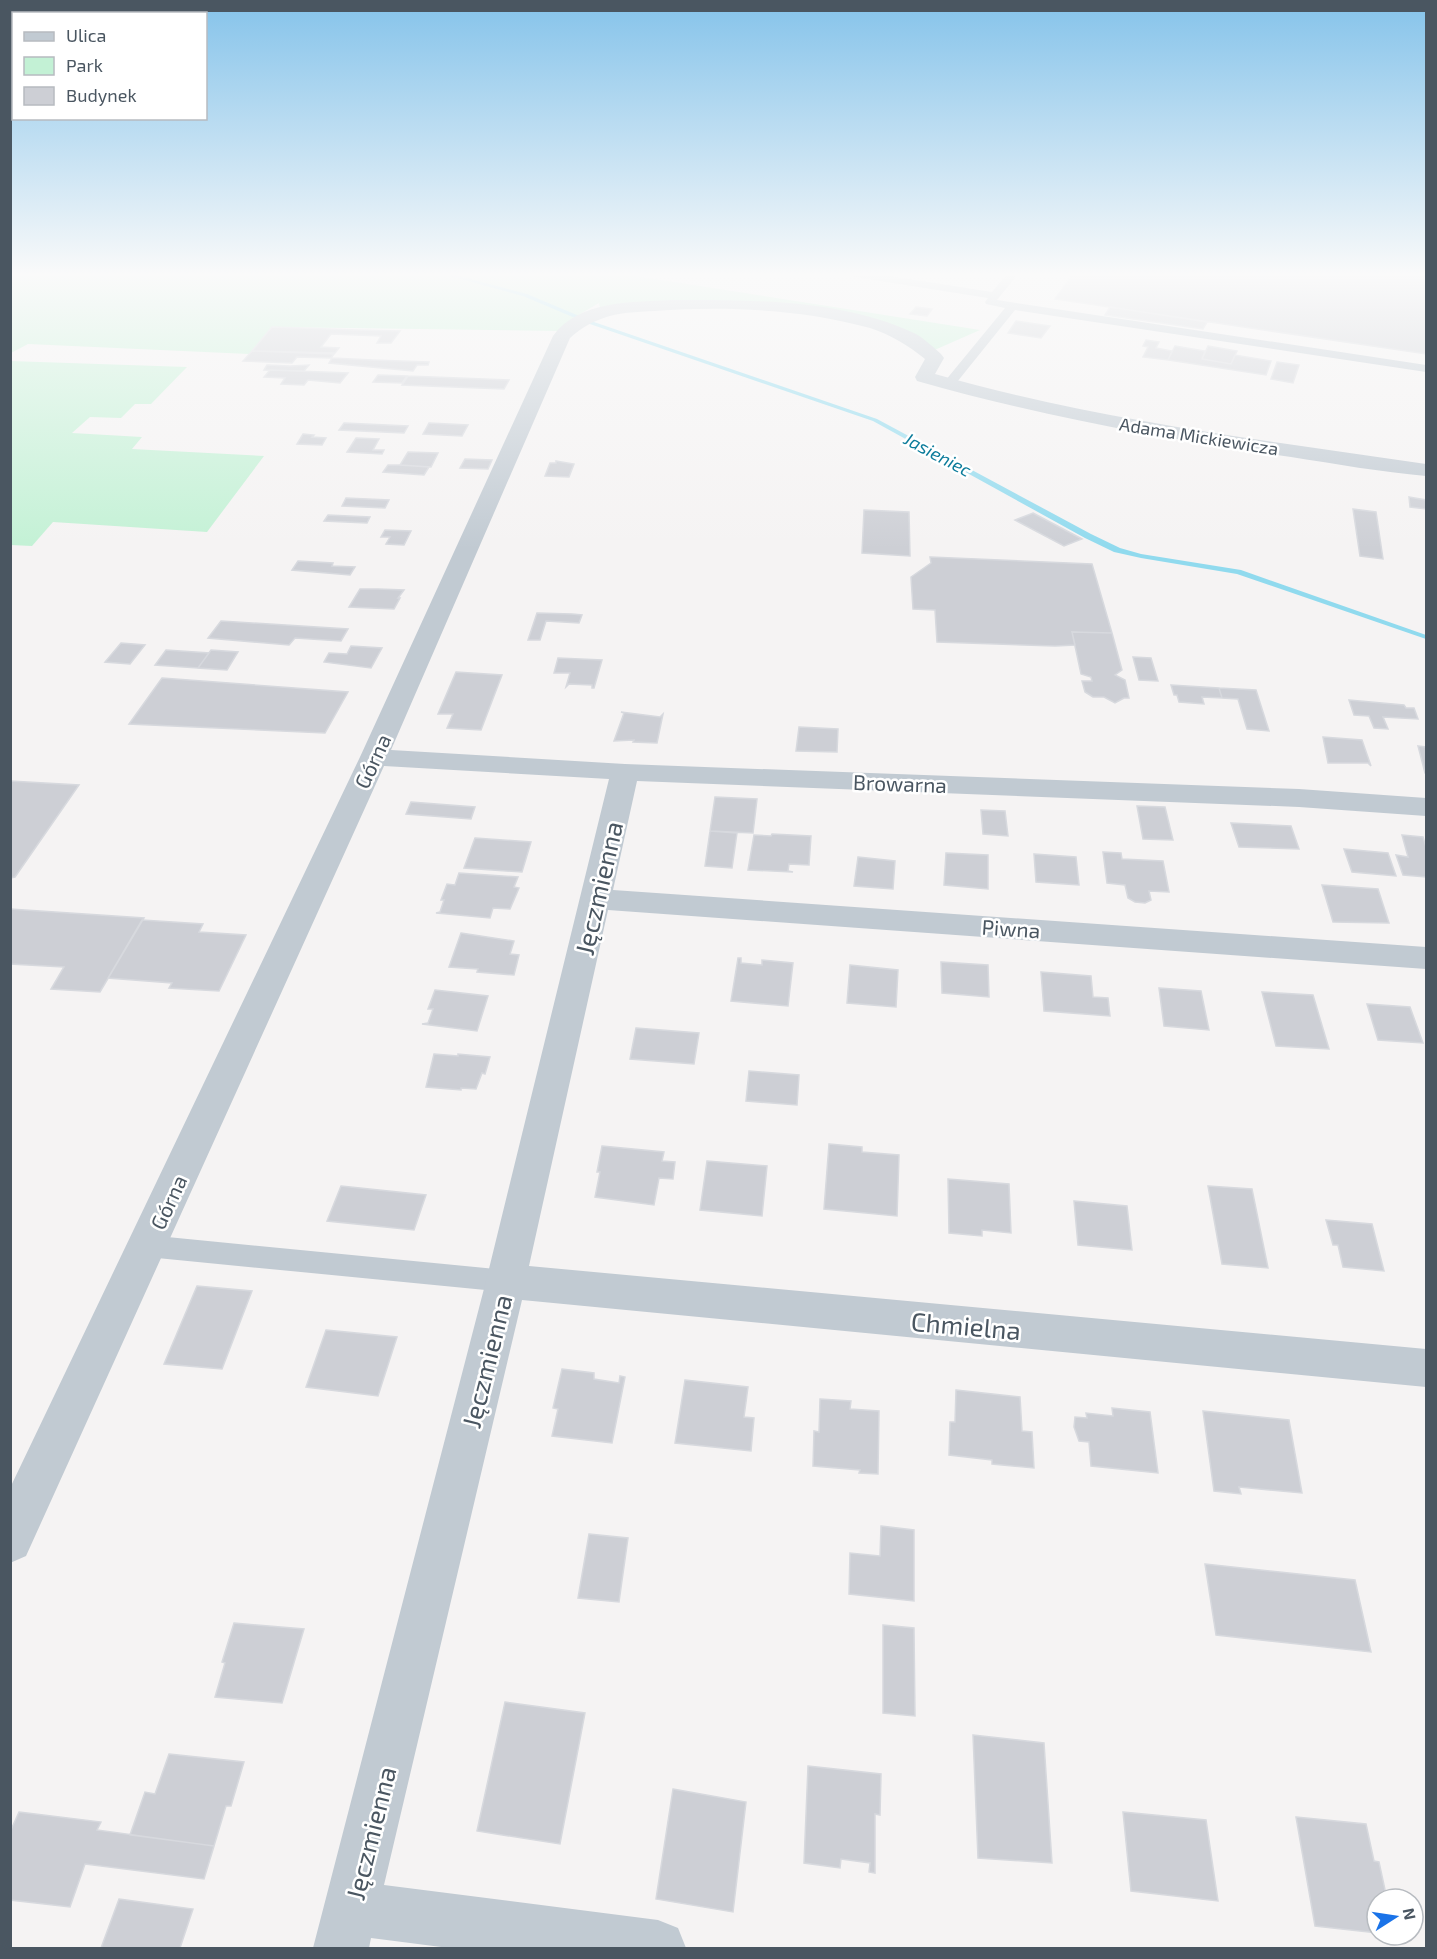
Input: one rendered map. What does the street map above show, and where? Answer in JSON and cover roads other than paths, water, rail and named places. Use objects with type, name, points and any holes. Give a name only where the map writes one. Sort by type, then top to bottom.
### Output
[{"type":"street","name":"Górna","points":[[10,1540],[374,757],[549,365]]},
{"type":"street","name":"Adama Mickiewicza","points":[[931,365],[924,377],[1048,411],[1104,422],[1426,470]]},
{"type":"street","name":"Browarna","points":[[374,757],[625,772],[1299,798],[1426,807]]},
{"type":"street","name":"Jęczmienna","points":[[346,1928],[506,1281],[625,772]]},
{"type":"street","name":"Piwna","points":[[596,899],[1426,958]]},
{"type":"street","name":"Chmielna","points":[[506,1281],[1426,1368]]},
{"type":"street","points":[[346,1928],[658,1948]]},
{"type":"lane","points":[[949,384],[964,365]]},
{"type":"lane","points":[[1402,365],[1426,369]]},
{"type":"lane","points":[[147,1246],[506,1281]]},
{"type":"waterway","name":"Jasieniec","points":[[716,365],[875,420],[1117,550],[1238,572],[1426,637]]}]
